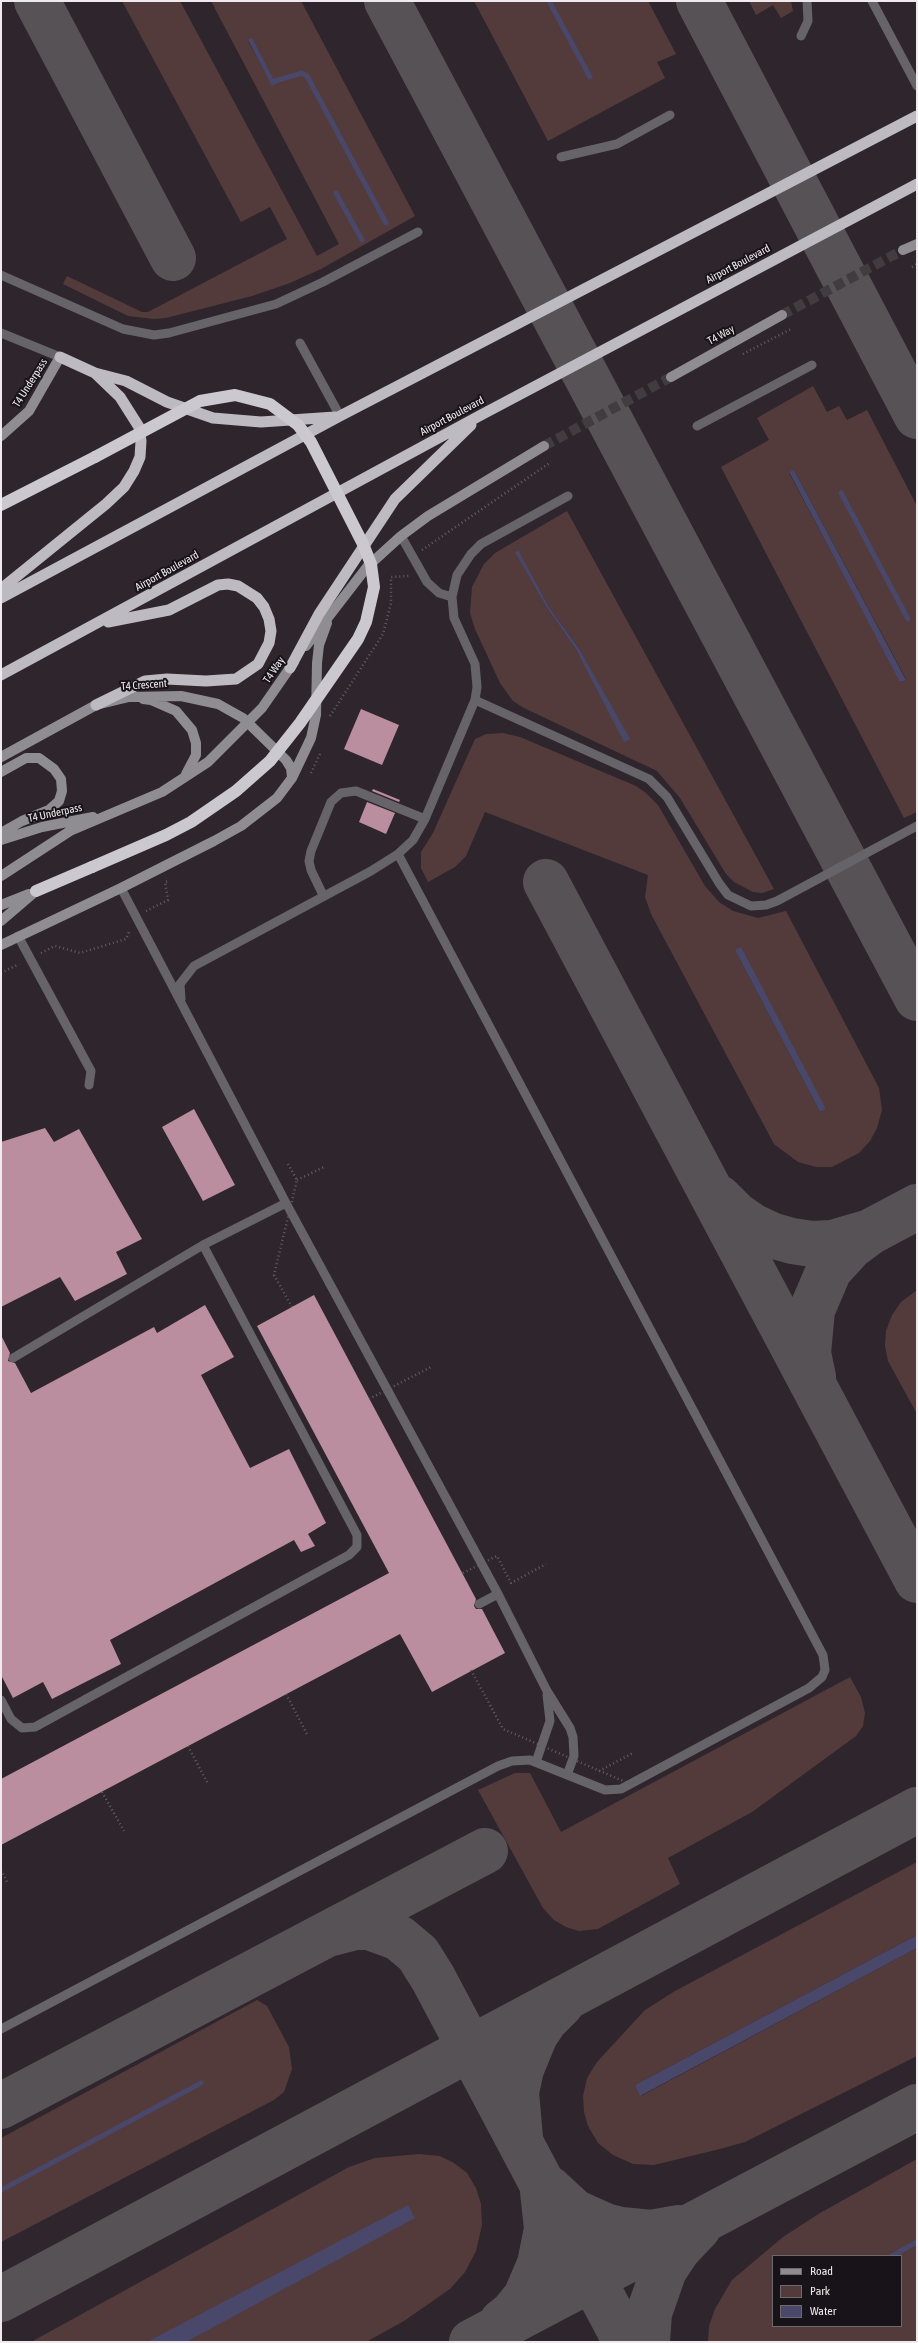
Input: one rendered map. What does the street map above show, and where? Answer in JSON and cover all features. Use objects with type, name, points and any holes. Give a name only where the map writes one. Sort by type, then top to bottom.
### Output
[{"type":"highway","points":[[1,598],[340,416],[917,116]]},
{"type":"highway","name":"Airport Boulevard","points":[[1,675],[98,624],[481,415],[917,184]]},
{"type":"highway","points":[[60,357],[96,373],[126,381],[168,402],[213,418],[261,422],[340,416]]},
{"type":"highway","points":[[1,589],[106,504],[124,487],[140,458],[141,441],[139,427],[120,397],[96,373]]},
{"type":"highway","points":[[1,505],[200,401],[235,395],[270,404],[298,425],[311,442],[363,544],[371,564],[374,588],[366,622],[358,639],[300,723],[270,761],[236,791],[191,822],[166,835],[36,891]]},
{"type":"highway","points":[[290,668],[319,614],[395,499],[481,415]]},
{"type":"highway","points":[[96,705],[145,681],[167,679],[218,681],[236,679],[258,664],[269,644],[271,631],[269,619],[264,607],[257,598],[238,586],[228,584],[218,585],[169,610],[98,624]]},
{"type":"main road","points":[[903,250],[917,244]]},
{"type":"main road","name":"T4 Way","points":[[671,376],[782,315]]},
{"type":"main road","name":"T4 Underpass","points":[[1,436],[29,411],[60,357]]},
{"type":"main road","name":"T4 Way","points":[[1,876],[70,831],[162,792],[208,762],[266,703],[290,668],[367,567],[401,536],[428,516],[544,446]]},
{"type":"main road","points":[[1,944],[121,888],[241,826],[277,798],[292,778],[311,738],[316,715],[319,645],[334,609]]},
{"type":"main road","name":"T4 Crescent","points":[[1,757],[96,705],[129,696],[156,695],[200,699],[228,709],[248,723],[286,760],[291,768],[292,778]]},
{"type":"main road","points":[[129,696],[151,700],[176,711],[192,730],[196,742],[196,755],[189,770],[178,782]]},
{"type":"main road","points":[[1,772],[26,758],[39,758],[54,768],[61,779],[62,791],[59,801],[49,810],[22,821],[1,833]]},
{"type":"main road","name":"T4 Underpass","points":[[1,840],[42,827],[114,813]]},
{"type":"main road","points":[[1,905],[36,891]]},
{"type":"main road","points":[[1,921],[36,891]]},
{"type":"lane","points":[[801,36],[808,21],[808,1]]},
{"type":"lane","points":[[872,1],[917,86]]},
{"type":"lane","points":[[561,157],[617,144],[670,115]]},
{"type":"lane","points":[[1,274],[123,329],[154,335],[169,333],[276,304],[323,282],[418,232]]},
{"type":"lane","points":[[1,333],[60,357]]},
{"type":"lane","points":[[300,343],[340,416]]},
{"type":"lane","points":[[696,426],[812,365]]},
{"type":"lane","points":[[183,1008],[179,995],[180,984],[194,966],[398,854],[413,840],[425,819],[475,700],[477,674],[475,664],[454,618],[452,597],[457,575],[471,554],[481,544],[568,496]]},
{"type":"lane","points":[[401,536],[427,582],[440,593],[452,597]]},
{"type":"lane","points":[[475,700],[649,779],[667,797],[719,883],[728,895],[751,906],[766,905],[777,901],[917,826]]},
{"type":"lane","points":[[323,895],[311,870],[309,861],[311,851],[331,802],[341,793],[356,791],[425,819]]},
{"type":"lane","points":[[1,2029],[468,1781],[512,1761],[536,1762],[605,1790],[621,1789],[809,1688],[822,1677],[826,1663],[823,1655],[398,854]]},
{"type":"lane","points":[[121,888],[286,1203],[498,1594],[546,1692],[564,1718],[573,1738],[574,1756],[567,1775]]},
{"type":"lane","points":[[18,936],[91,1071],[89,1085]]},
{"type":"lane","points":[[13,1358],[202,1245],[286,1203]]},
{"type":"lane","points":[[1,1700],[11,1719],[22,1728],[36,1727],[349,1555],[357,1547],[357,1535],[202,1245]]},
{"type":"lane","points":[[479,1604],[498,1594]]},
{"type":"lane","points":[[536,1762],[550,1721],[546,1692]]},
{"type":"path","points":[[912,267],[917,264]]},
{"type":"path","points":[[288,1164],[297,1180],[274,1275],[292,1307]]},
{"type":"path","points":[[297,1180],[324,1167]]},
{"type":"path","points":[[369,1399],[431,1367]]},
{"type":"path","points":[[463,1573],[497,1556],[511,1583],[546,1564]]},
{"type":"path","points":[[471,1670],[503,1729],[630,1784],[661,1768]]},
{"type":"path","points":[[286,1694],[307,1734]]},
{"type":"path","points":[[188,1746],[208,1784]]},
{"type":"path","points":[[599,1771],[633,1752]]},
{"type":"path","points":[[102,1792],[124,1831]]},
{"type":"path","points":[[1,1870],[7,1882]]},
{"type":"shaded area","points":[[1,1],[917,1],[917,2342],[1,2342]]},
{"type":"green space","points":[[122,1],[180,1],[317,256],[339,244],[211,1],[301,1],[415,216],[321,269],[290,283],[252,296],[166,318],[154,319],[128,316],[63,284],[67,276],[142,312],[148,312],[287,239],[270,207],[241,222]],"holes":[[[252,39],[275,83],[272,85],[248,41]]]},
{"type":"green space","points":[[474,1],[648,1],[676,54],[657,62],[665,78],[548,141]]},
{"type":"green space","points":[[749,1],[791,1],[793,11],[781,18],[773,5],[756,15]]},
{"type":"green space","points":[[813,386],[827,412],[839,406],[847,420],[867,410],[917,506],[917,812],[904,818],[721,467],[769,440],[757,418]],"holes":[[[794,470],[906,679],[901,682],[789,473]]]},
{"type":"green space","points":[[567,511],[774,889],[762,893],[753,892],[734,882],[726,874],[680,798],[657,771],[524,708],[513,701],[500,683],[475,629],[470,613],[472,587],[484,564],[495,553]],"holes":[[[517,550],[549,607],[580,650],[629,739],[577,651],[547,608],[516,552]]]},
{"type":"green space","points":[[503,733],[520,737],[636,786],[646,793],[658,805],[705,886],[719,902],[733,911],[758,918],[786,911],[879,1088],[882,1110],[877,1128],[870,1141],[859,1153],[832,1167],[816,1167],[798,1162],[774,1144],[651,914],[645,897],[648,875],[485,812],[466,856],[455,867],[428,882],[421,868],[421,852],[433,833],[475,739],[486,734]],"holes":[[[735,950],[826,1109],[820,1112]]]},
{"type":"green space","points":[[917,1290],[917,1414],[888,1361],[885,1346],[886,1331],[892,1315],[901,1302]]},
{"type":"green space","points":[[850,1677],[861,1697],[865,1713],[863,1726],[856,1736],[752,1812],[668,1858],[680,1884],[598,1929],[579,1931],[566,1927],[554,1920],[543,1908],[478,1790],[515,1773],[530,1773],[561,1832]]},
{"type":"green space","points":[[917,1862],[917,1935],[635,2085],[641,2096],[917,1948],[917,2056],[745,2142],[720,2149],[654,2165],[633,2164],[613,2155],[598,2143],[588,2126],[584,2112],[583,2096],[587,2078],[597,2062],[645,2010],[675,1991]]},
{"type":"green space","points":[[257,2000],[267,2006],[289,2047],[292,2069],[284,2092],[274,2100],[1,2242],[1,2138]]},
{"type":"green space","points":[[419,2154],[440,2156],[454,2163],[467,2173],[476,2188],[481,2204],[482,2225],[476,2251],[465,2272],[450,2289],[404,2321],[366,2342],[31,2342],[349,2167],[375,2158]]},
{"type":"green space","points":[[917,2159],[917,2342],[708,2342],[709,2326],[715,2309],[732,2280],[783,2237],[820,2213]]},
{"type":"water","points":[[252,38],[276,84],[272,86],[248,40]]},
{"type":"water","points":[[794,470],[906,680],[900,682],[789,472]]},
{"type":"water","points":[[518,550],[549,607],[580,650],[630,739],[624,742],[577,651],[547,608],[515,552]]},
{"type":"water","points":[[741,947],[826,1109],[820,1112],[735,950]]},
{"type":"water","points":[[917,1935],[917,1948],[640,2096],[635,2085]]},
{"type":"water","points":[[408,2205],[415,2218],[186,2342],[147,2342]]},
{"type":"building","points":[[361,709],[399,725],[382,765],[344,749]]},
{"type":"building","points":[[373,789],[400,800],[399,802],[372,791]]},
{"type":"building","points":[[367,802],[395,813],[386,834],[359,822]]},
{"type":"building","points":[[194,1109],[235,1185],[203,1201],[162,1127]]},
{"type":"building","points":[[45,1128],[54,1142],[79,1129],[142,1239],[116,1252],[127,1274],[75,1301],[60,1277],[1,1307],[1,1142]]},
{"type":"building","points":[[314,1295],[476,1599],[474,1606],[476,1609],[482,1609],[505,1653],[432,1692],[400,1634],[1,1845],[1,1779],[389,1573],[257,1326]]},
{"type":"building","points":[[205,1305],[234,1357],[201,1375],[250,1468],[289,1449],[326,1523],[308,1534],[315,1546],[301,1552],[294,1540],[110,1640],[121,1664],[52,1699],[43,1682],[13,1698],[1,1675],[1,1335],[10,1353],[8,1361],[15,1363],[31,1393],[154,1327],[157,1333]]},
{"type":"waterway","points":[[549,1],[590,77]]},
{"type":"waterway","points":[[272,82],[302,73],[307,76],[386,223]]},
{"type":"waterway","points":[[336,193],[362,240]]},
{"type":"waterway","points":[[841,493],[908,619]]},
{"type":"waterway","points":[[1,2190],[201,2083]]},
{"type":"waterway","points":[[894,2255],[917,2242]]},
{"type":"taxiway","points":[[37,1],[173,258]]},
{"type":"taxiway","points":[[387,1],[917,998]]},
{"type":"taxiway","points":[[699,1],[917,416]]},
{"type":"taxiway","points":[[546,882],[917,1580]]},
{"type":"taxiway","points":[[719,1198],[736,1215],[752,1226],[771,1235],[792,1241],[812,1244],[832,1243],[870,1232]]},
{"type":"taxiway","points":[[813,1377],[808,1353],[812,1310],[829,1270],[851,1246],[870,1232],[917,1207]]},
{"type":"taxiway","points":[[1,2299],[917,1810]]},
{"type":"taxiway","points":[[1,2106],[485,1851]]},
{"type":"taxiway","points":[[332,1933],[355,1927],[369,1927],[399,1938],[418,1954],[433,1978],[626,2342]]},
{"type":"taxiway","points":[[520,2138],[516,2092],[521,2069],[535,2035],[545,2020],[561,2004]]},
{"type":"taxiway","points":[[472,2342],[917,2107]]},
{"type":"taxiway","points":[[548,2188],[574,2212],[605,2226],[621,2230],[651,2233],[679,2228]]},
{"type":"taxiway","points":[[502,2322],[512,2314],[526,2297],[540,2264],[547,2229],[543,2191]]},
{"type":"taxiway","points":[[647,2342],[649,2313],[664,2270],[678,2249],[698,2228]]},
{"type":"tunnel","points":[[782,315],[903,250]]},
{"type":"tunnel","points":[[544,446],[671,377]]}]
